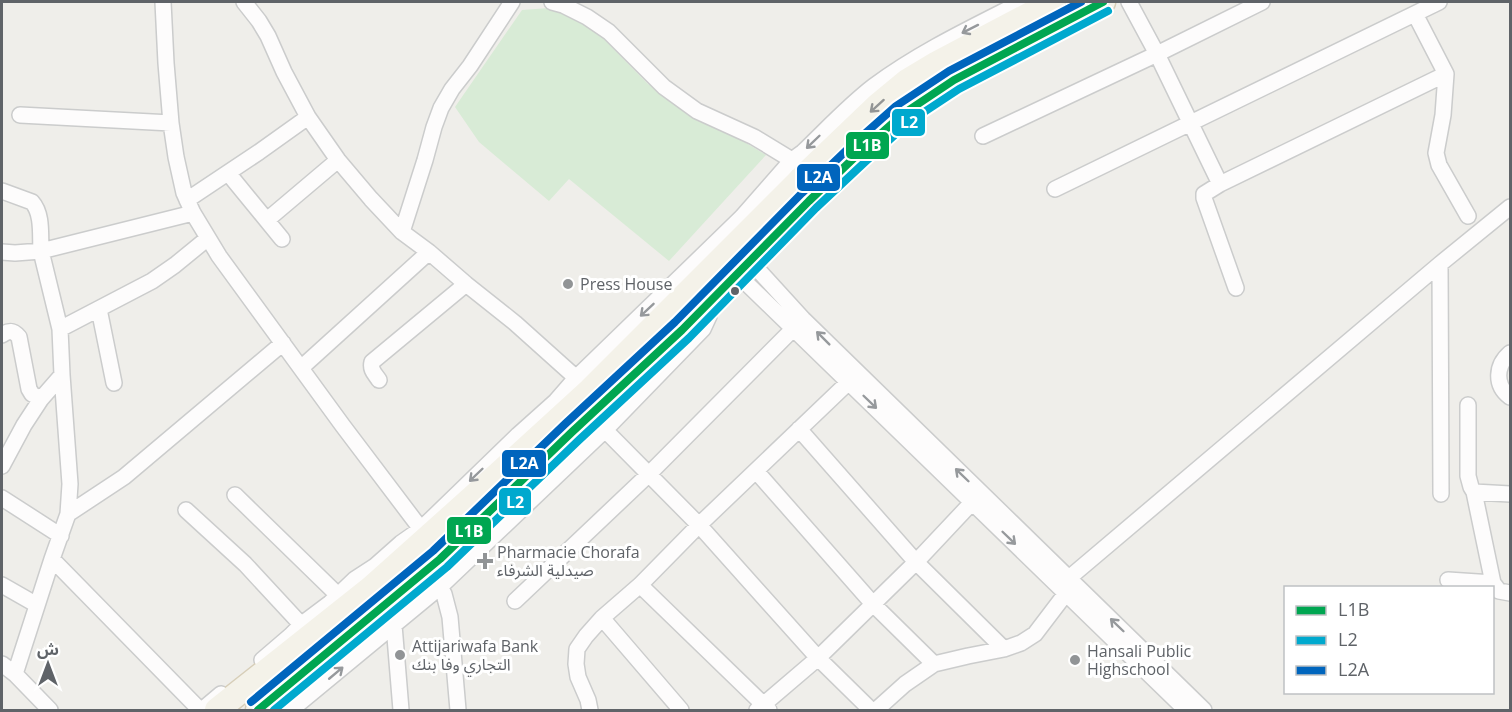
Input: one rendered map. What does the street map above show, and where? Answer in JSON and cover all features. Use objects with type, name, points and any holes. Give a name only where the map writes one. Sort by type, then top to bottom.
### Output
[{"type":"main road","points":[[217,711],[307,630],[424,533],[583,384],[801,165],[908,81],[937,63],[1053,2]]},
{"type":"main road","points":[[258,711],[440,559],[682,330],[850,162],[903,114],[954,80],[1103,2]]},
{"type":"street","points":[[163,2],[171,123],[184,193],[190,207],[219,256],[424,533]]},
{"type":"street","points":[[244,2],[268,36],[308,117],[338,160],[402,232],[515,323],[583,384]]},
{"type":"street","points":[[402,232],[441,108],[452,88],[470,66],[512,2]]},
{"type":"street","points":[[560,3],[609,32],[664,87],[697,111],[754,137],[801,165],[803,152],[864,95],[899,68],[928,50],[1022,2]]},
{"type":"street","points":[[1129,2],[1192,123],[1220,184]]},
{"type":"street","points":[[982,136],[1262,2]]},
{"type":"street","points":[[1055,189],[1439,2]]},
{"type":"street","points":[[1415,14],[1446,74],[1443,115],[1436,153],[1438,165],[1468,216]]},
{"type":"street","points":[[1236,288],[1204,194],[1220,184],[1446,74]]},
{"type":"street","points":[[20,115],[171,123]]},
{"type":"street","points":[[2,252],[41,251],[190,207],[228,173],[308,117]]},
{"type":"street","points":[[267,220],[338,160]]},
{"type":"street","points":[[228,173],[282,238]]},
{"type":"street","points":[[2,190],[32,202],[37,210],[41,251],[60,329],[70,484],[68,514],[15,674]]},
{"type":"street","points":[[876,711],[905,684],[934,664],[1004,649],[1021,643],[1035,634],[1070,585],[1440,264],[1510,207]]},
{"type":"street","points":[[60,329],[152,281],[176,265],[208,238]]},
{"type":"street","points":[[301,368],[429,252]]},
{"type":"street","points":[[1440,264],[1441,494]]},
{"type":"street","points":[[743,267],[977,498],[1204,711]]},
{"type":"street","points":[[379,380],[372,371],[372,362],[466,284]]},
{"type":"street","points":[[291,711],[440,587],[605,430],[703,329],[709,316],[709,302]]},
{"type":"street","points":[[99,309],[114,383]]},
{"type":"street","points":[[515,602],[649,474],[799,324]]},
{"type":"street","points":[[2,334],[9,331],[19,337],[29,389],[32,394],[41,399]]},
{"type":"street","points":[[68,514],[124,477],[283,343]]},
{"type":"street","points":[[1510,353],[1500,364],[1498,377],[1502,389],[1510,397]]},
{"type":"street","points":[[2,466],[41,399],[62,375]]},
{"type":"street","points":[[590,711],[576,664],[577,649],[586,636],[602,618],[854,377]]},
{"type":"street","points":[[1468,405],[1468,476],[1493,583],[1499,591],[1510,593]]},
{"type":"street","points":[[799,429],[915,562],[1004,649]]},
{"type":"street","points":[[605,430],[699,525],[818,658],[872,711]]},
{"type":"street","points":[[756,471],[873,604],[934,664]]},
{"type":"street","points":[[1473,492],[1510,494]]},
{"type":"street","points":[[236,495],[344,601]]},
{"type":"street","points":[[2,498],[61,536]]},
{"type":"street","points":[[639,585],[763,709],[873,604],[977,498]]},
{"type":"street","points":[[52,559],[201,711],[290,636],[307,630],[245,564],[186,510]]},
{"type":"street","points":[[1448,580],[1493,583]]},
{"type":"street","points":[[2,585],[37,605]]},
{"type":"street","points":[[1070,585],[1186,711]]},
{"type":"street","points":[[440,587],[450,617],[458,711]]},
{"type":"street","points":[[602,618],[681,711]]},
{"type":"street","points":[[394,625],[401,711]]},
{"type":"street","points":[[2,664],[15,674],[50,711]]},
{"type":"green space","points":[[549,8],[591,26],[648,84],[766,155],[669,261],[569,179],[549,201],[479,142],[455,107],[522,10]]},
{"type":"transit line","name":"L2A","points":[[251,702],[433,551],[675,322],[802,193],[896,106],[949,71],[1081,2]]},
{"type":"transit line","name":"L1B","points":[[258,710],[440,559],[682,330],[809,201],[903,114],[954,80],[1103,2]]},
{"type":"transit line","name":"L2","points":[[274,710],[447,567],[689,338],[816,208],[909,122],[959,89],[1108,11]]},
{"type":"place","name":"Press House","points":[[568,284]]},
{"type":"place","name":"Pharmacie Chorafa صيدلية الشرفاء","points":[[485,561]]},
{"type":"place","name":"Attijariwafa Bank التجاري وفا بنك","points":[[400,655]]},
{"type":"place","name":"Hansali Public Highschool","points":[[1075,660]]}]
